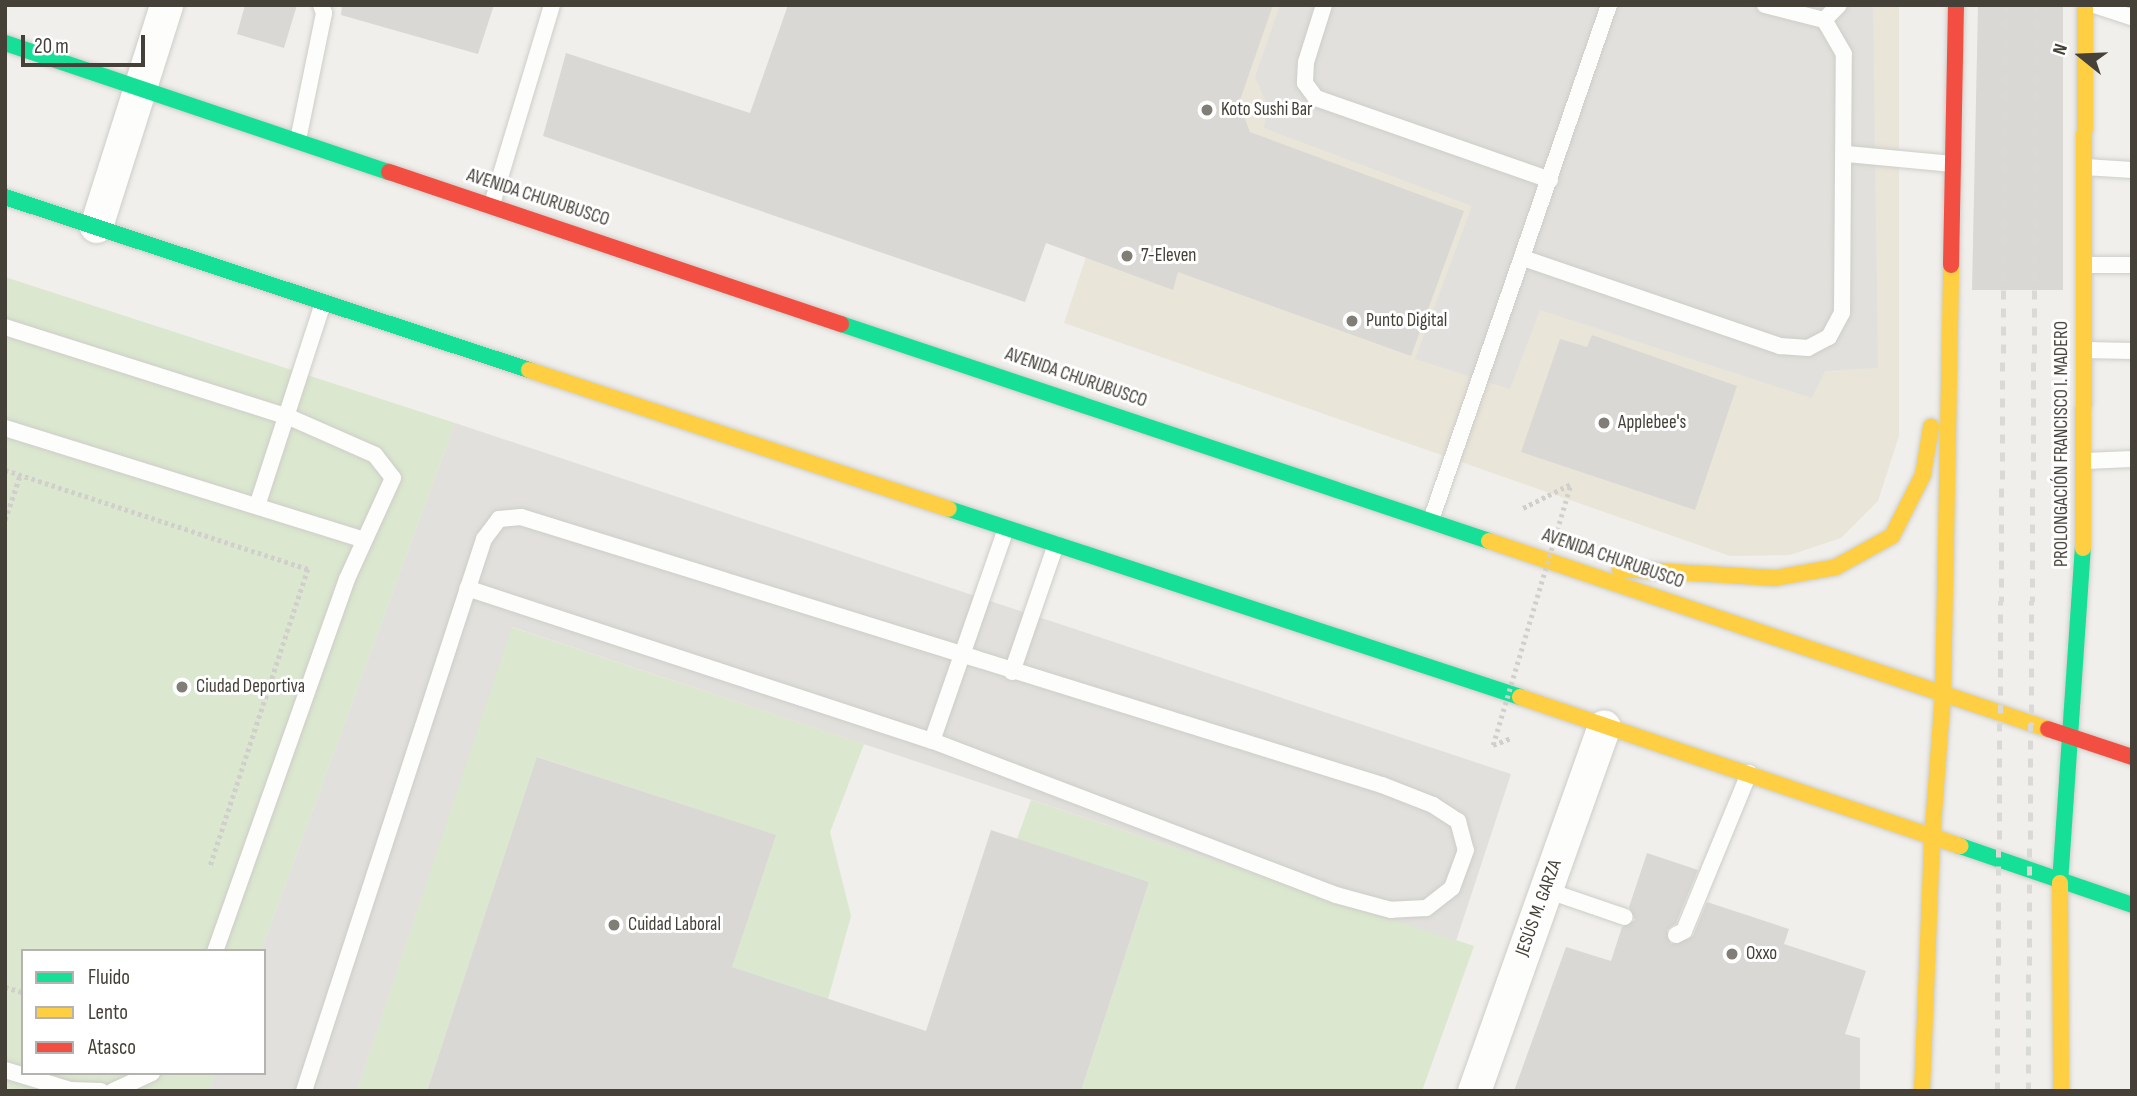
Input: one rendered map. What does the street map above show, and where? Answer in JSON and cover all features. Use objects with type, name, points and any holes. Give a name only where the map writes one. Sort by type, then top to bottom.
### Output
[{"type":"main road","points":[[1922,1091],[1933,840],[1943,693],[1956,5]]},
{"type":"main road","name":"PROLONGACIÓN FRANCISCO I. MADERO","points":[[2061,1091],[2060,883],[2073,736],[2085,461],[2085,5]]},
{"type":"main road","name":"AVENIDA CHURUBUSCO","points":[[5,43],[1571,566],[2132,757]]},
{"type":"main road","points":[[5,197],[1749,773],[1933,840],[2132,905]]},
{"type":"main road","points":[[1571,566],[1775,578],[1836,568],[1892,536],[1923,475],[1951,314]]},
{"type":"street","points":[[96,226],[166,5]]},
{"type":"street","name":"JESÚS M. GARZA","points":[[1474,1091],[1604,726]]},
{"type":"lane","points":[[298,140],[324,13],[321,5]]},
{"type":"lane","points":[[492,204],[552,5]]},
{"type":"lane","points":[[1324,5],[1306,62],[1305,83],[1316,98],[1550,180]]},
{"type":"lane","points":[[1430,520],[1609,5]]},
{"type":"lane","points":[[1523,258],[1780,346],[1808,348],[1829,337],[1842,313],[1847,154],[1844,54],[1824,20],[1765,5]]},
{"type":"lane","points":[[1824,20],[1839,5]]},
{"type":"lane","points":[[2094,5],[2132,17]]},
{"type":"lane","points":[[1847,154],[1953,164]]},
{"type":"lane","points":[[2083,167],[2132,170]]},
{"type":"lane","points":[[2084,265],[2132,265]]},
{"type":"lane","points":[[258,503],[289,417],[324,302]]},
{"type":"lane","points":[[5,327],[289,417],[387,464],[393,478],[364,540],[216,949]]},
{"type":"lane","points":[[2085,349],[2132,351]]},
{"type":"lane","points":[[5,428],[258,503],[364,540]]},
{"type":"lane","points":[[2085,461],[2132,459]]},
{"type":"lane","points":[[304,1091],[468,588],[484,539],[499,519],[521,517],[1433,805],[1458,821],[1466,850],[1452,888],[1426,908],[1391,910],[1347,898],[932,741],[468,588]]},
{"type":"lane","points":[[932,741],[958,656],[1006,528]]},
{"type":"lane","points":[[1012,672],[1056,544]]},
{"type":"lane","points":[[1676,934],[1684,931],[1749,773]]},
{"type":"lane","points":[[1546,890],[1625,917]]},
{"type":"lane","points":[[22,1075],[71,1090],[101,1091]]},
{"type":"lane","points":[[113,1091],[148,1075]]},
{"type":"path","points":[[5,470],[308,569],[209,872]]},
{"type":"path","points":[[5,520],[20,475]]},
{"type":"path","points":[[1493,745],[1571,484]]},
{"type":"shaded area","points":[[1170,5],[1899,5],[1899,436],[1878,501],[1841,538],[1790,555],[1730,556],[1064,323]]},
{"type":"shaded area","points":[[1280,5],[1873,5],[1878,368],[1825,371],[1812,398],[1540,310],[1510,389],[1415,359],[1472,206],[1264,128],[1267,104],[1255,77]]},
{"type":"shaded area","points":[[455,423],[1511,774],[1456,941],[512,627],[357,1091],[209,1091],[215,1075],[266,1075],[266,949],[262,949]]},
{"type":"green space","name":"Ciudad Deportiva","points":[[5,277],[455,423],[262,949],[21,949],[21,1075],[215,1075],[209,1091],[5,1091]]},
{"type":"green space","points":[[511,627],[864,744],[830,832],[851,916],[828,999],[732,967],[775,835],[538,757],[427,1091],[357,1091]]},
{"type":"green space","points":[[1031,800],[1474,946],[1422,1091],[1081,1091],[1149,882],[1017,839]]},
{"type":"building","points":[[245,5],[297,5],[284,48],[237,34]]},
{"type":"building","points":[[342,5],[494,5],[478,54],[341,15]]},
{"type":"building","points":[[788,5],[1273,5],[1239,103],[1250,132],[1464,211],[1411,356],[1178,272],[1173,290],[1046,243],[1025,302],[543,136],[566,53],[750,113]]},
{"type":"building","points":[[1978,5],[2063,5],[2063,290],[1972,290]]},
{"type":"building","points":[[1592,335],[1737,386],[1695,510],[1521,452],[1560,339],[1587,347]]},
{"type":"building","name":"Cuidad Laboral","points":[[537,757],[776,835],[732,967],[926,1031],[991,830],[1149,882],[1081,1091],[427,1091]]},
{"type":"building","points":[[1647,853],[1698,870],[1676,923],[1667,930],[1671,944],[1693,936],[1707,902],[1789,929],[1784,944],[1866,971],[1845,1034],[1860,1038],[1860,1091],[1514,1091],[1566,947],[1611,961],[1622,927],[1635,920],[1629,907]]},
{"type":"railway","points":[[1997,1091],[2006,5]]},
{"type":"railway","points":[[2028,1091],[2037,5]]},
{"type":"traffic: fast","points":[[5,43],[389,172]]},
{"type":"traffic: fast","points":[[5,197],[529,370]]},
{"type":"traffic: fast","points":[[841,324],[1489,541]]},
{"type":"traffic: fast","points":[[949,509],[1520,697]]},
{"type":"traffic: fast","points":[[2060,883],[2083,548]]},
{"type":"traffic: fast","points":[[1960,846],[2132,905]]},
{"type":"traffic: slow","points":[[2083,548],[2085,5]]},
{"type":"traffic: slow","points":[[1932,840],[1943,693],[1951,265]]},
{"type":"traffic: slow","points":[[529,370],[949,509]]},
{"type":"traffic: slow","points":[[1620,569],[1775,578],[1836,567],[1892,536],[1923,475],[1931,427]]},
{"type":"traffic: slow","points":[[1489,541],[2048,729]]},
{"type":"traffic: slow","points":[[1520,697],[1960,846]]},
{"type":"traffic: slow","points":[[1922,1091],[1932,840]]},
{"type":"traffic: slow","points":[[2060,883],[2061,1091]]},
{"type":"traffic: jam","points":[[1951,265],[1956,5]]},
{"type":"traffic: jam","points":[[389,172],[841,324]]},
{"type":"traffic: jam","points":[[2048,729],[2132,757]]},
{"type":"place","name":"Koto Sushi Bar","points":[[1207,110]]},
{"type":"place","name":"7-Eleven","points":[[1127,256]]},
{"type":"place","name":"Punto Digital","points":[[1352,321]]},
{"type":"place","name":"Applebee's","points":[[1604,423]]},
{"type":"place","name":"Ciudad Deportiva","points":[[182,687]]},
{"type":"place","name":"Cuidad Laboral","points":[[614,925]]},
{"type":"place","name":"Oxxo","points":[[1732,954]]}]
